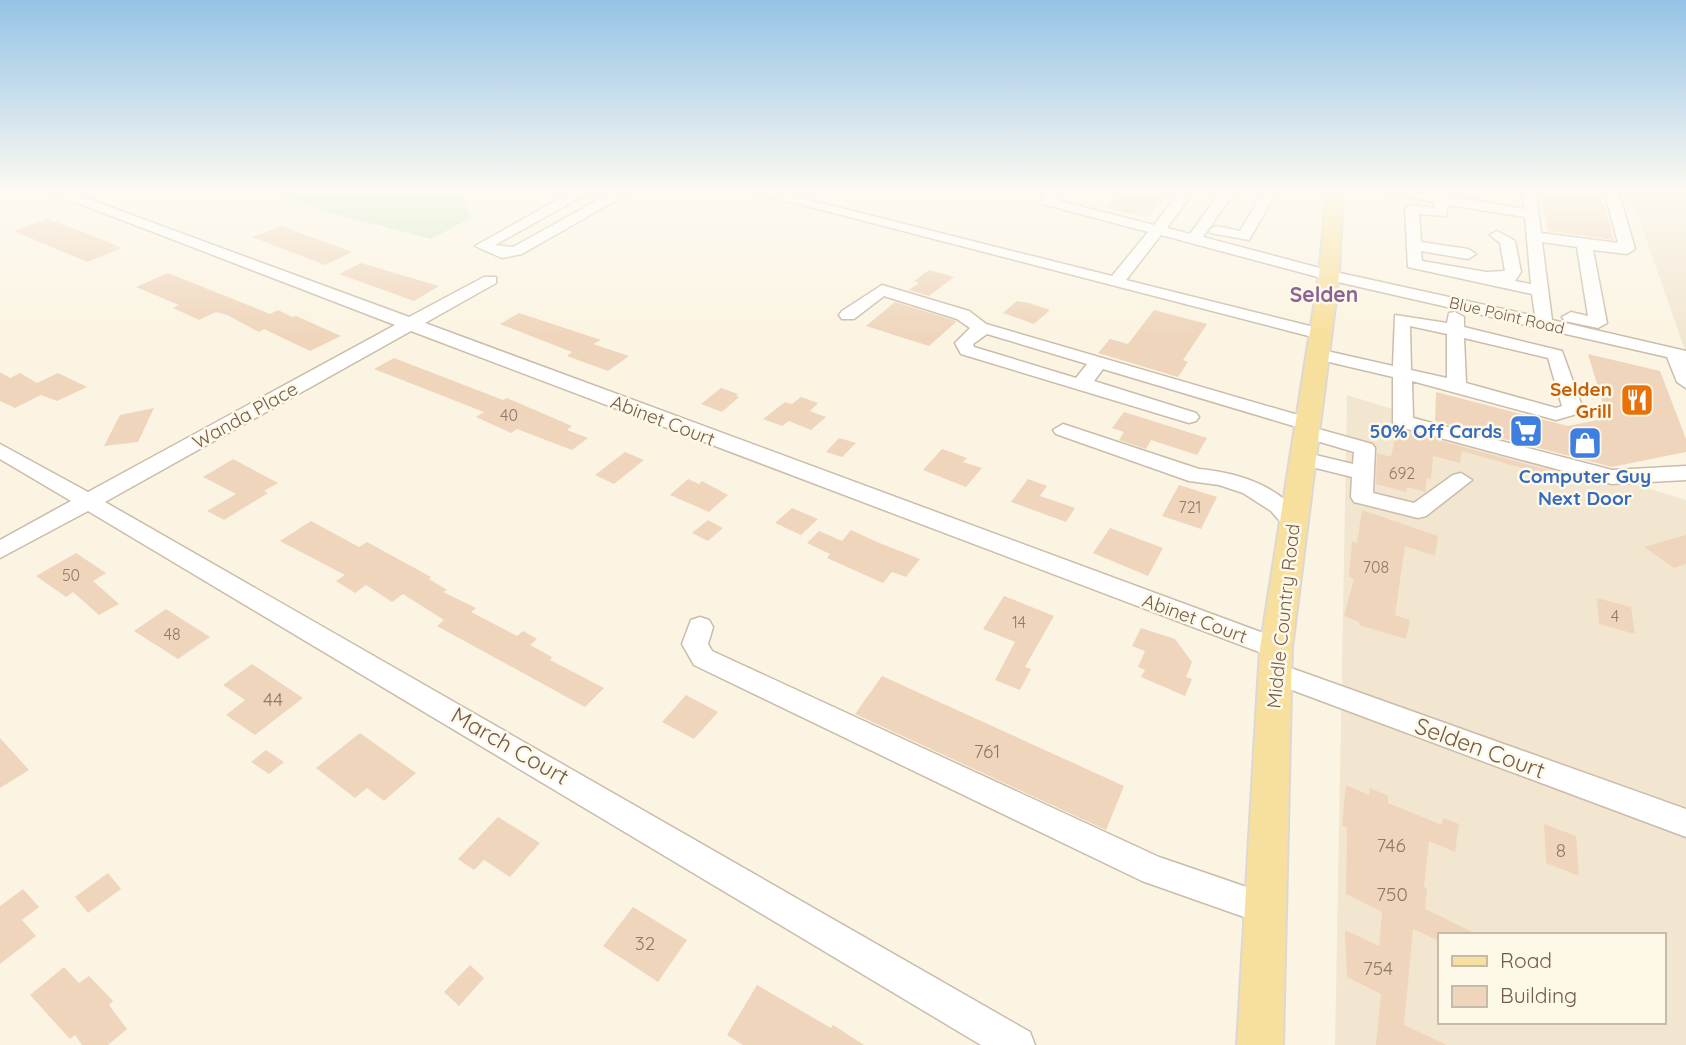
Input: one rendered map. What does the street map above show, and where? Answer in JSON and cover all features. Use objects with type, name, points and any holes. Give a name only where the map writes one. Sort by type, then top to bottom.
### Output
[{"type":"main road","name":"Middle Country Road","points":[[1261,1045],[1275,661],[1329,275],[1332,239]]},
{"type":"street","name":"Abinet Court","points":[[181,239],[1275,661]]},
{"type":"street","points":[[496,239],[483,246],[502,253],[517,251],[539,239]]},
{"type":"street","points":[[945,239],[1116,282],[1387,376],[1399,374],[1457,386],[1556,414],[1573,409],[1556,355],[1537,348],[1401,318],[1399,374],[1403,422],[1612,477],[1686,472]]},
{"type":"street","points":[[1116,282],[1151,239]]},
{"type":"street","name":"Blue Point Road","points":[[1216,239],[1329,275],[1454,303],[1544,317],[1680,354]]},
{"type":"street","points":[[1413,239],[1417,265],[1429,271],[1509,279],[1513,272],[1505,239]]},
{"type":"street","points":[[1535,239],[1544,317],[1598,323],[1584,244]]},
{"type":"street","points":[[1569,239],[1623,251]]},
{"type":"street","points":[[1623,251],[1627,249],[1625,239]]},
{"type":"street","points":[[1413,245],[1468,254]]},
{"type":"street","points":[[1623,251],[1629,268]]},
{"type":"street","points":[[1499,279],[1541,291]]},
{"type":"street","name":"Wanda Place","points":[[0,551],[490,280]]},
{"type":"street","points":[[1454,303],[1457,386]]},
{"type":"street","points":[[1189,417],[1083,383],[1068,383],[967,350],[964,343],[983,330],[1099,362],[1306,438],[1363,473],[1362,497],[1418,511],[1461,480]]},
{"type":"street","points":[[1680,354],[1686,382]]},
{"type":"street","points":[[1083,383],[1099,362]]},
{"type":"street","points":[[1063,430],[1197,476],[1221,478],[1251,488],[1279,506],[1293,522]]},
{"type":"street","name":"March Court","points":[[0,450],[1017,1045]]},
{"type":"street","points":[[701,627],[695,644],[703,658],[1153,870],[1264,908]]},
{"type":"street","name":"Selden Court","points":[[1275,661],[1686,823]]},
{"type":"lane","points":[[848,315],[882,290],[963,315],[983,330]]},
{"type":"shaded area","points":[[1646,239],[1686,239],[1686,353]]},
{"type":"shaded area","points":[[1347,395],[1686,500],[1686,1045],[1335,1045]]},
{"type":"building","points":[[32,239],[100,239],[122,248],[87,262]]},
{"type":"building","points":[[257,239],[316,239],[352,252],[325,265]]},
{"type":"building","points":[[361,263],[439,286],[414,301],[339,274]]},
{"type":"building","points":[[929,270],[954,277],[929,296],[909,290],[919,283],[914,281]]},
{"type":"building","points":[[168,273],[270,314],[278,310],[341,336],[310,351],[264,329],[259,332],[227,315],[216,312],[199,320],[173,308],[179,305],[136,287]]},
{"type":"building","points":[[1017,301],[1050,310],[1034,324],[1003,313]]},
{"type":"building","points":[[895,302],[956,322],[929,346],[866,326]]},
{"type":"building","points":[[1154,310],[1207,324],[1183,360],[1188,362],[1178,377],[1098,353],[1110,339],[1128,344]]},
{"type":"building","points":[[519,313],[601,340],[593,344],[629,356],[608,371],[567,356],[572,352],[500,324]]},
{"type":"building","points":[[1588,354],[1660,371],[1686,439],[1686,452],[1612,467],[1435,421],[1436,392],[1568,426],[1607,418]]},
{"type":"building","points":[[394,358],[503,400],[507,398],[572,426],[567,430],[588,438],[572,450],[517,429],[511,433],[476,417],[484,412],[374,369]]},
{"type":"building","points":[[0,372],[10,378],[20,373],[37,383],[58,373],[87,387],[57,401],[41,395],[15,408],[0,401]]},
{"type":"building","points":[[721,388],[738,394],[736,396],[739,397],[722,412],[701,404]]},
{"type":"building","points":[[801,397],[818,403],[810,411],[826,417],[811,430],[789,421],[782,426],[763,419],[785,402],[792,404]]},
{"type":"building","points":[[154,408],[138,442],[104,446],[120,415]]},
{"type":"building","points":[[1124,412],[1207,438],[1197,455],[1151,440],[1146,449],[1119,440],[1124,432],[1112,428]]},
{"type":"building","points":[[1397,429],[1563,474],[1564,480],[1462,451],[1460,463],[1433,456],[1431,479],[1427,478],[1425,492],[1407,487],[1406,492],[1376,484],[1377,453],[1391,457]]},
{"type":"building","points":[[839,438],[856,443],[842,457],[826,452]]},
{"type":"building","points":[[942,449],[967,458],[963,462],[982,468],[966,487],[923,470]]},
{"type":"building","points":[[625,452],[644,460],[614,484],[595,475]]},
{"type":"building","points":[[233,459],[278,483],[264,491],[268,493],[224,520],[207,511],[236,494],[203,477]]},
{"type":"building","points":[[688,479],[699,484],[702,481],[728,495],[709,512],[670,495]]},
{"type":"building","points":[[1028,479],[1047,486],[1040,496],[1075,508],[1066,522],[1011,502]]},
{"type":"building","points":[[1179,485],[1217,497],[1201,529],[1162,516]]},
{"type":"building","points":[[792,508],[818,519],[801,535],[775,523]]},
{"type":"building","points":[[1362,510],[1438,536],[1435,556],[1405,546],[1395,615],[1410,620],[1406,639],[1359,625],[1359,622],[1344,616],[1354,579],[1349,577],[1352,541],[1357,543]]},
{"type":"building","points":[[708,520],[723,528],[708,541],[692,533]]},
{"type":"building","points":[[311,521],[359,547],[367,542],[431,577],[429,579],[447,590],[443,592],[476,608],[471,612],[517,636],[523,631],[537,639],[530,645],[552,657],[550,660],[604,688],[585,707],[437,626],[444,620],[403,594],[392,602],[366,585],[355,593],[336,581],[345,575],[280,541]]},
{"type":"building","points":[[1110,528],[1163,548],[1148,576],[1093,553]]},
{"type":"building","points":[[851,530],[920,559],[906,577],[892,572],[883,583],[827,558],[830,554],[807,543],[819,531],[842,541]]},
{"type":"building","points":[[1686,535],[1686,564],[1674,568],[1644,547]]},
{"type":"building","points":[[76,553],[106,573],[93,581],[119,604],[99,615],[73,592],[66,597],[36,576]]},
{"type":"building","points":[[1004,596],[1054,616],[1025,667],[1031,669],[1020,690],[995,680],[1015,642],[983,629]]},
{"type":"building","points":[[1597,598],[1631,607],[1635,634],[1599,624]]},
{"type":"building","points":[[166,609],[210,637],[178,659],[134,631]]},
{"type":"building","points":[[1141,628],[1175,639],[1192,662],[1186,677],[1192,679],[1185,696],[1141,677],[1145,670],[1138,667],[1145,651],[1132,646]]},
{"type":"building","points":[[252,664],[303,698],[255,735],[226,715],[245,700],[223,685]]},
{"type":"building","points":[[882,676],[1124,786],[1106,830],[855,714]]},
{"type":"building","points":[[686,695],[718,712],[694,739],[662,722]]},
{"type":"building","points":[[360,733],[416,773],[384,801],[367,788],[355,798],[316,768]]},
{"type":"building","points":[[0,738],[29,770],[0,788]]},
{"type":"building","points":[[266,750],[284,762],[269,774],[251,762]]},
{"type":"building","points":[[1346,785],[1369,795],[1370,788],[1388,796],[1388,803],[1442,825],[1443,818],[1459,824],[1455,852],[1429,841],[1424,887],[1427,888],[1425,909],[1475,933],[1438,933],[1438,941],[1413,929],[1404,1025],[1447,1045],[1376,1045],[1381,994],[1347,977],[1345,930],[1379,946],[1382,912],[1346,894],[1347,828],[1342,825]]},
{"type":"building","points":[[498,817],[540,843],[510,877],[484,860],[474,870],[458,859]]},
{"type":"building","points":[[1544,824],[1576,836],[1579,876],[1546,863]]},
{"type":"building","points":[[108,873],[121,889],[88,913],[75,897]]},
{"type":"building","points":[[23,889],[39,907],[22,920],[36,936],[0,964],[0,906]]},
{"type":"building","points":[[633,907],[687,940],[658,982],[603,946]]},
{"type":"building","points":[[470,965],[484,978],[459,1006],[444,992]]},
{"type":"building","points":[[64,967],[79,983],[89,976],[113,1001],[109,1005],[127,1029],[108,1045],[82,1045],[75,1035],[70,1039],[30,995]]},
{"type":"building","points":[[757,985],[831,1028],[833,1025],[864,1045],[743,1045],[727,1035]]},
{"type":"place","name":"Selden Grill","points":[[1637,400]]},
{"type":"place","name":"50% Off Cards","points":[[1526,431]]},
{"type":"place","name":"Computer Guy Next Door","points":[[1585,443]]},
{"type":"district","name":"Selden","points":[[1324,295]]}]
